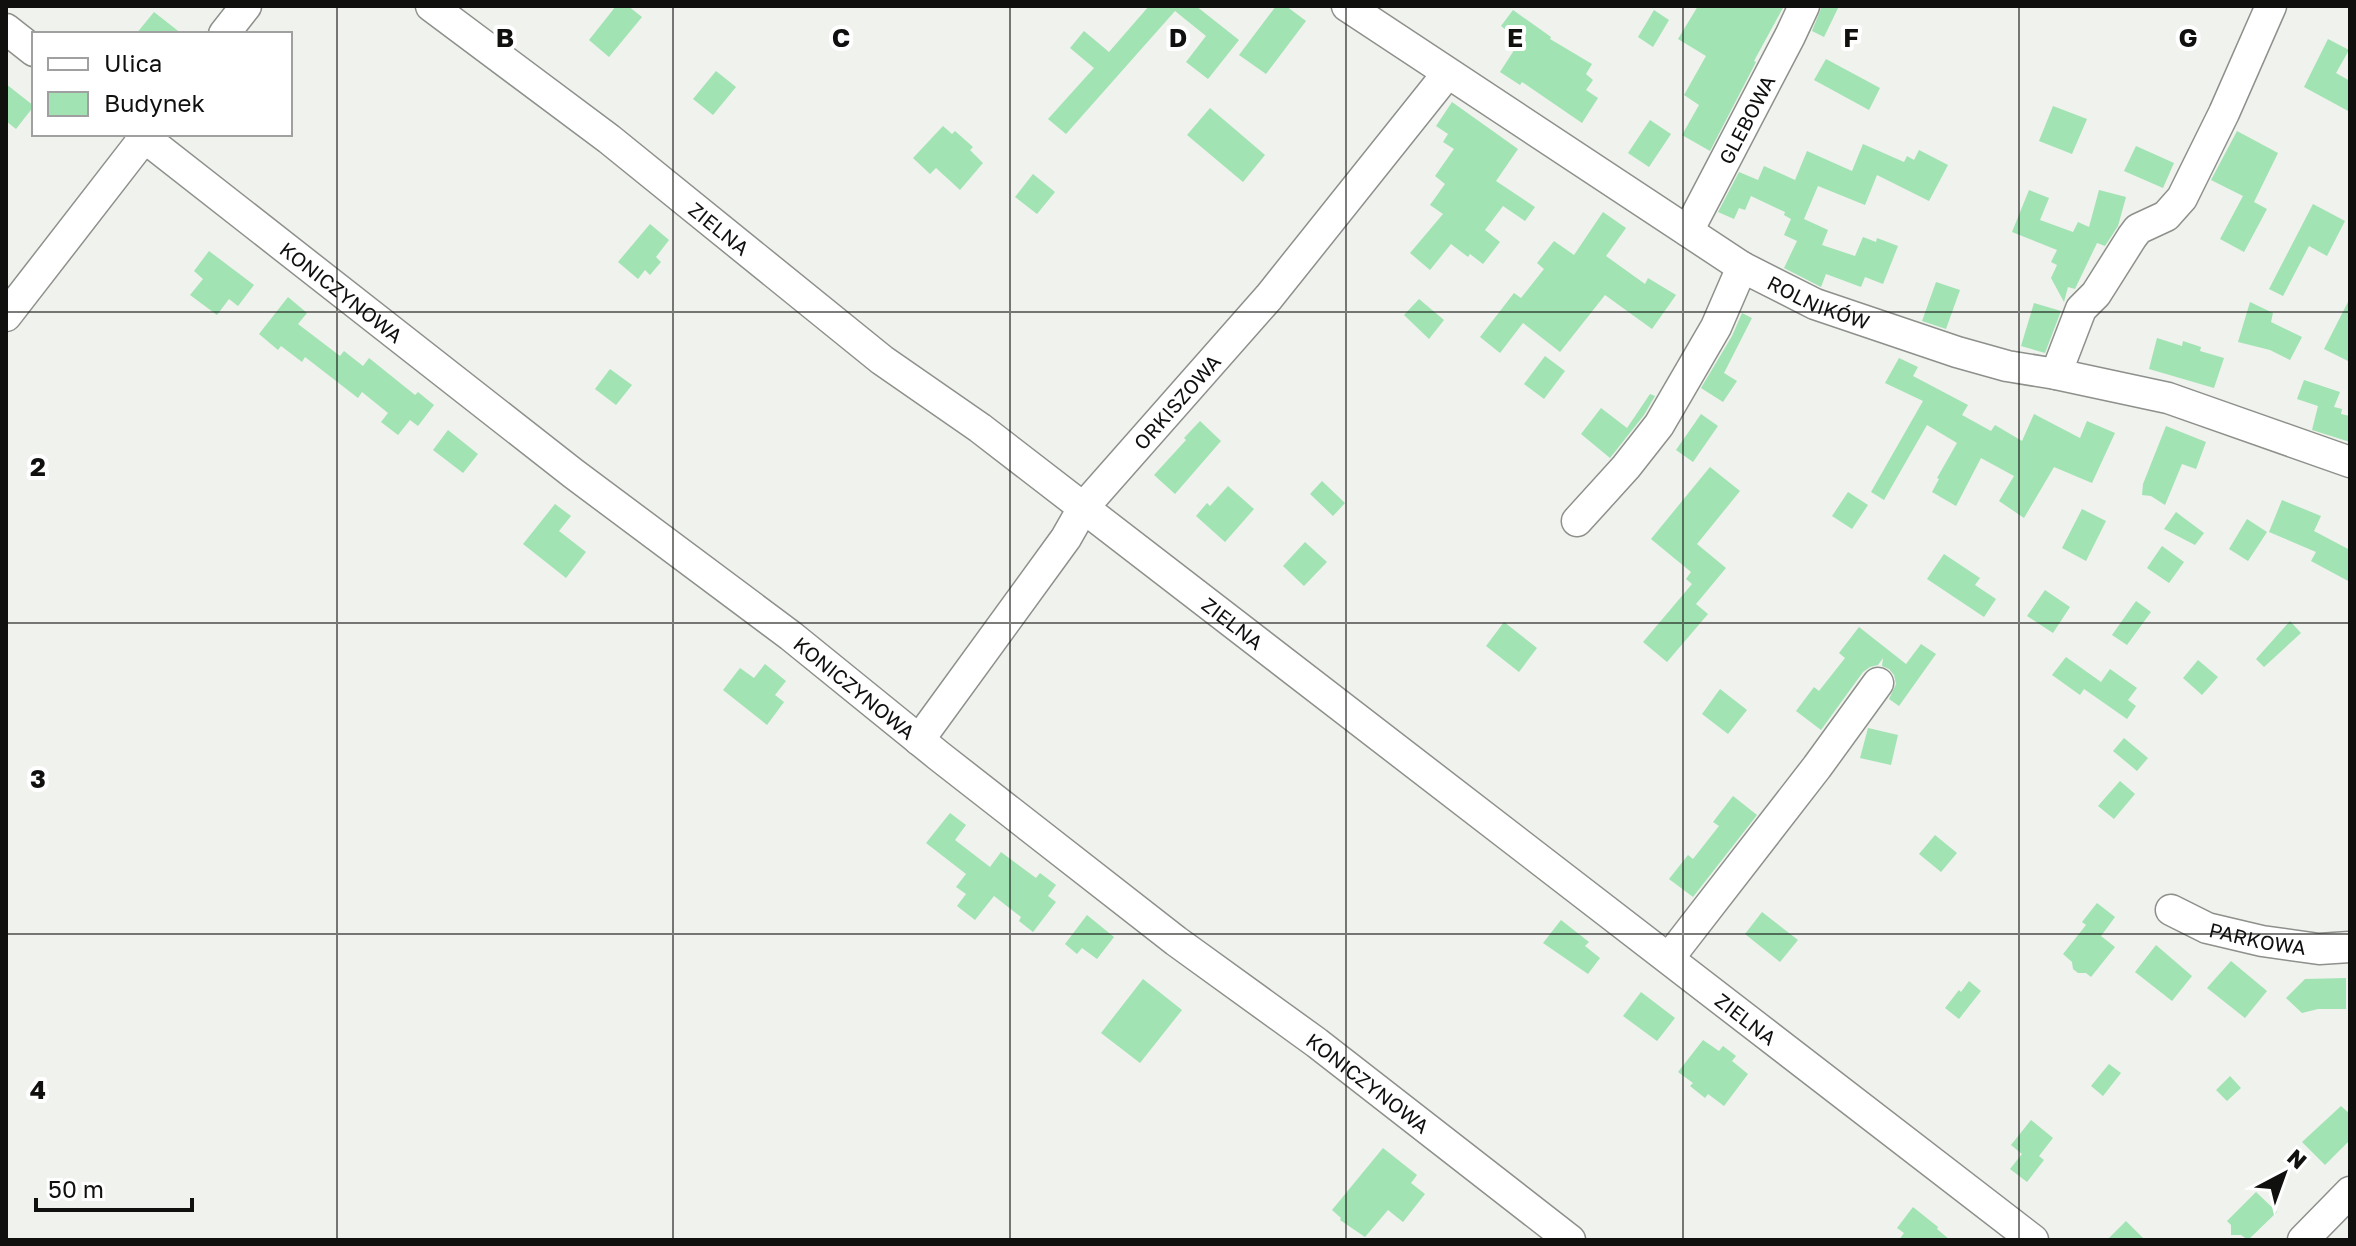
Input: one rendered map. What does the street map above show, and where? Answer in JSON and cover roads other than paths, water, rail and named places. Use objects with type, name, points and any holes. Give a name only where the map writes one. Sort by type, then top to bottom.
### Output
[{"type":"street","points":[[226,32],[246,6]]},
{"type":"street","name":"ZIELNA","points":[[431,6],[609,139],[882,360],[980,428],[2033,1240]]},
{"type":"street","name":"ROLNIKÓW","points":[[1347,6],[1773,285],[1860,320],[2007,366],[2168,398],[2350,462]]},
{"type":"street","name":"GLEBOWA","points":[[1688,231],[1804,6]]},
{"type":"street","points":[[2056,374],[2081,309],[2096,294],[2132,237],[2138,229],[2166,216],[2182,198],[2271,6]]},
{"type":"street","points":[[6,29],[32,49]]},
{"type":"street","name":"ORKISZOWA","points":[[919,740],[1066,538],[1083,508],[1269,297],[1447,74]]},
{"type":"street","points":[[6,316],[142,136]]},
{"type":"street","name":"KONICZYNOWA","points":[[144,136],[574,474],[791,636],[1164,931],[1317,1043],[1570,1240]]},
{"type":"street","points":[[1577,521],[1659,425],[1716,327],[1742,267]]},
{"type":"street","points":[[1669,958],[1878,683]]},
{"type":"street","name":"PARKOWA","points":[[2171,910],[2207,928],[2262,941],[2319,949],[2350,947]]},
{"type":"street","points":[[2303,1240],[2350,1192]]}]
